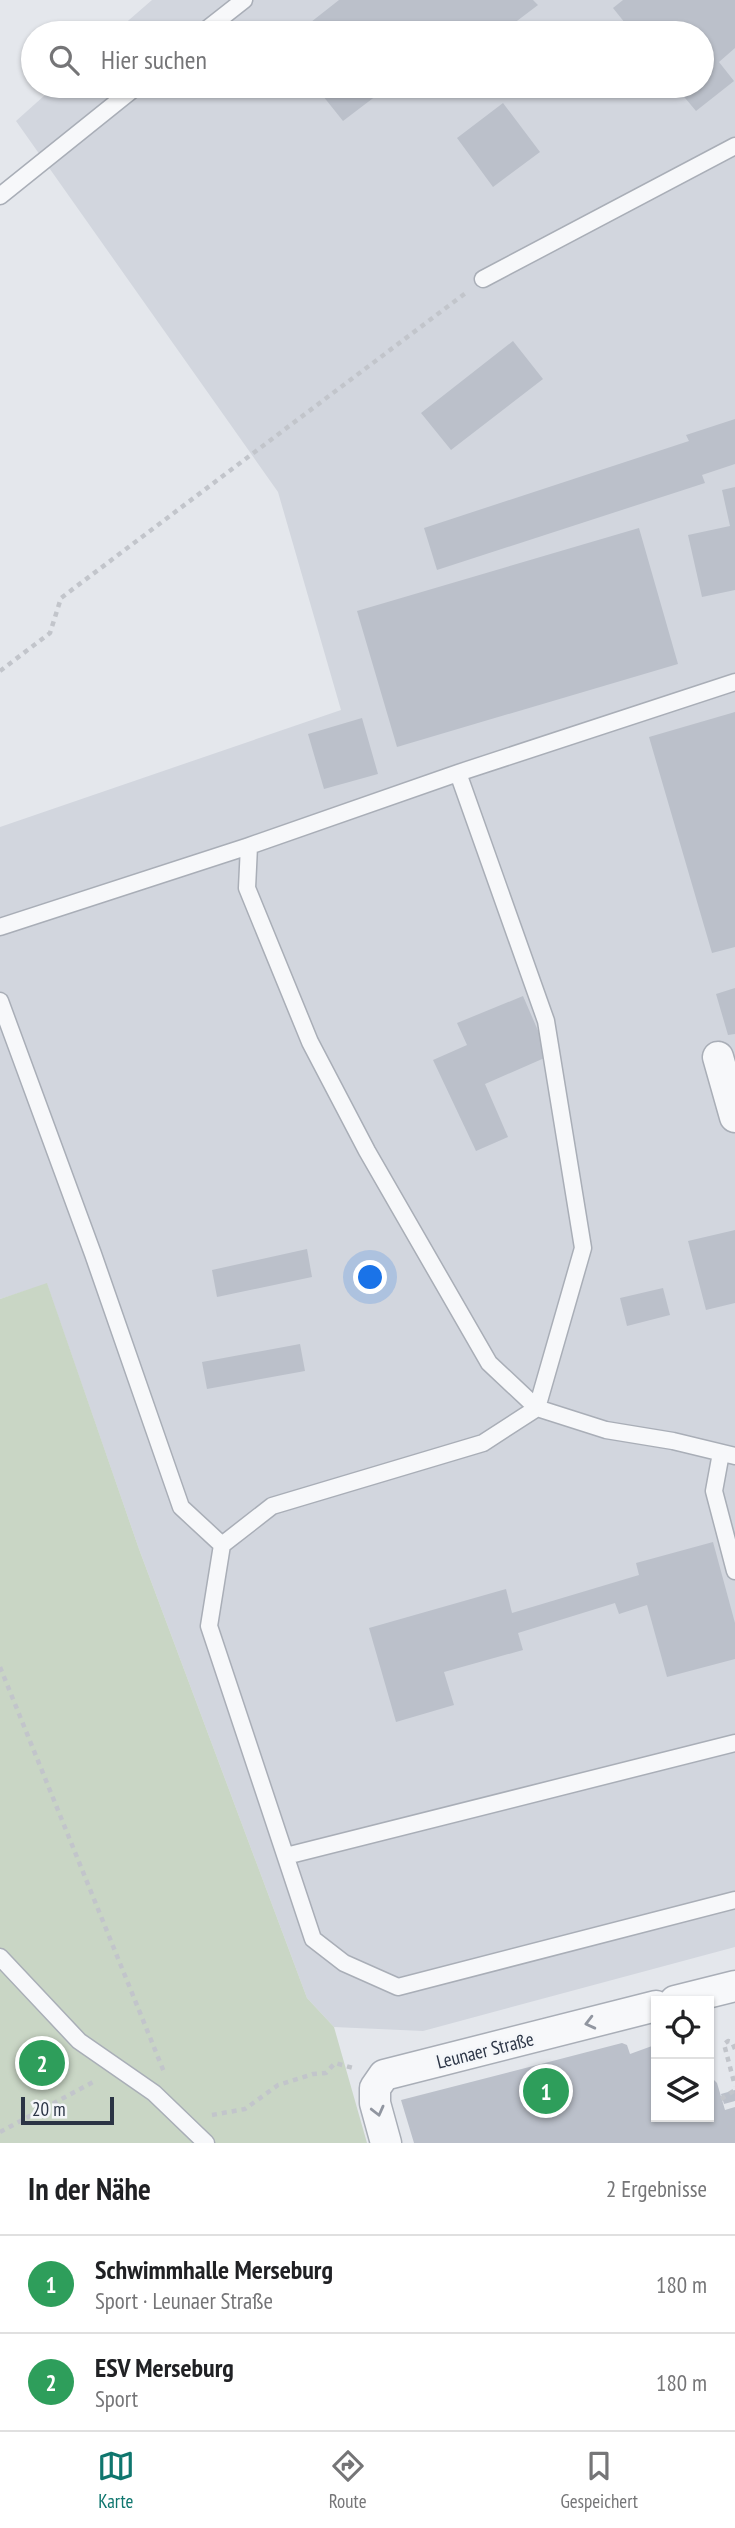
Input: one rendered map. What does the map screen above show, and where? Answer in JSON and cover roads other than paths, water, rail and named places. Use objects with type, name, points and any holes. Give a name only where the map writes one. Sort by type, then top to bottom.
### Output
[{"type":"street","points":[[718,1056],[735,1117]]},
{"type":"street","points":[[695,1996],[735,1986]]},
{"type":"street","name":"Leunaer Straße","points":[[386,2143],[374,2103],[375,2088],[384,2075],[651,2007]]},
{"type":"lane","points":[[217,21],[244,0]]},
{"type":"lane","points":[[0,197],[122,98]]},
{"type":"lane","points":[[483,279],[735,146]]},
{"type":"lane","points":[[0,927],[735,682]]},
{"type":"lane","points":[[458,773],[545,1021],[583,1248],[537,1408],[483,1443],[272,1506],[222,1545],[209,1626],[313,1939],[345,1963],[398,1987],[735,1900]]},
{"type":"lane","points":[[249,846],[247,888],[310,1042],[367,1151],[489,1363],[537,1408],[606,1430],[673,1441],[728,1454],[714,1491],[735,1571]]},
{"type":"lane","points":[[0,1001],[93,1254],[181,1507],[222,1545]]},
{"type":"lane","points":[[286,1856],[735,1743]]},
{"type":"lane","points":[[0,1956],[79,2041],[154,2093],[206,2143]]},
{"type":"place","name":"ESV Merseburg","points":[[42,2063]]},
{"type":"place","name":"Schwimmhalle Merseburg","points":[[546,2091]]}]
